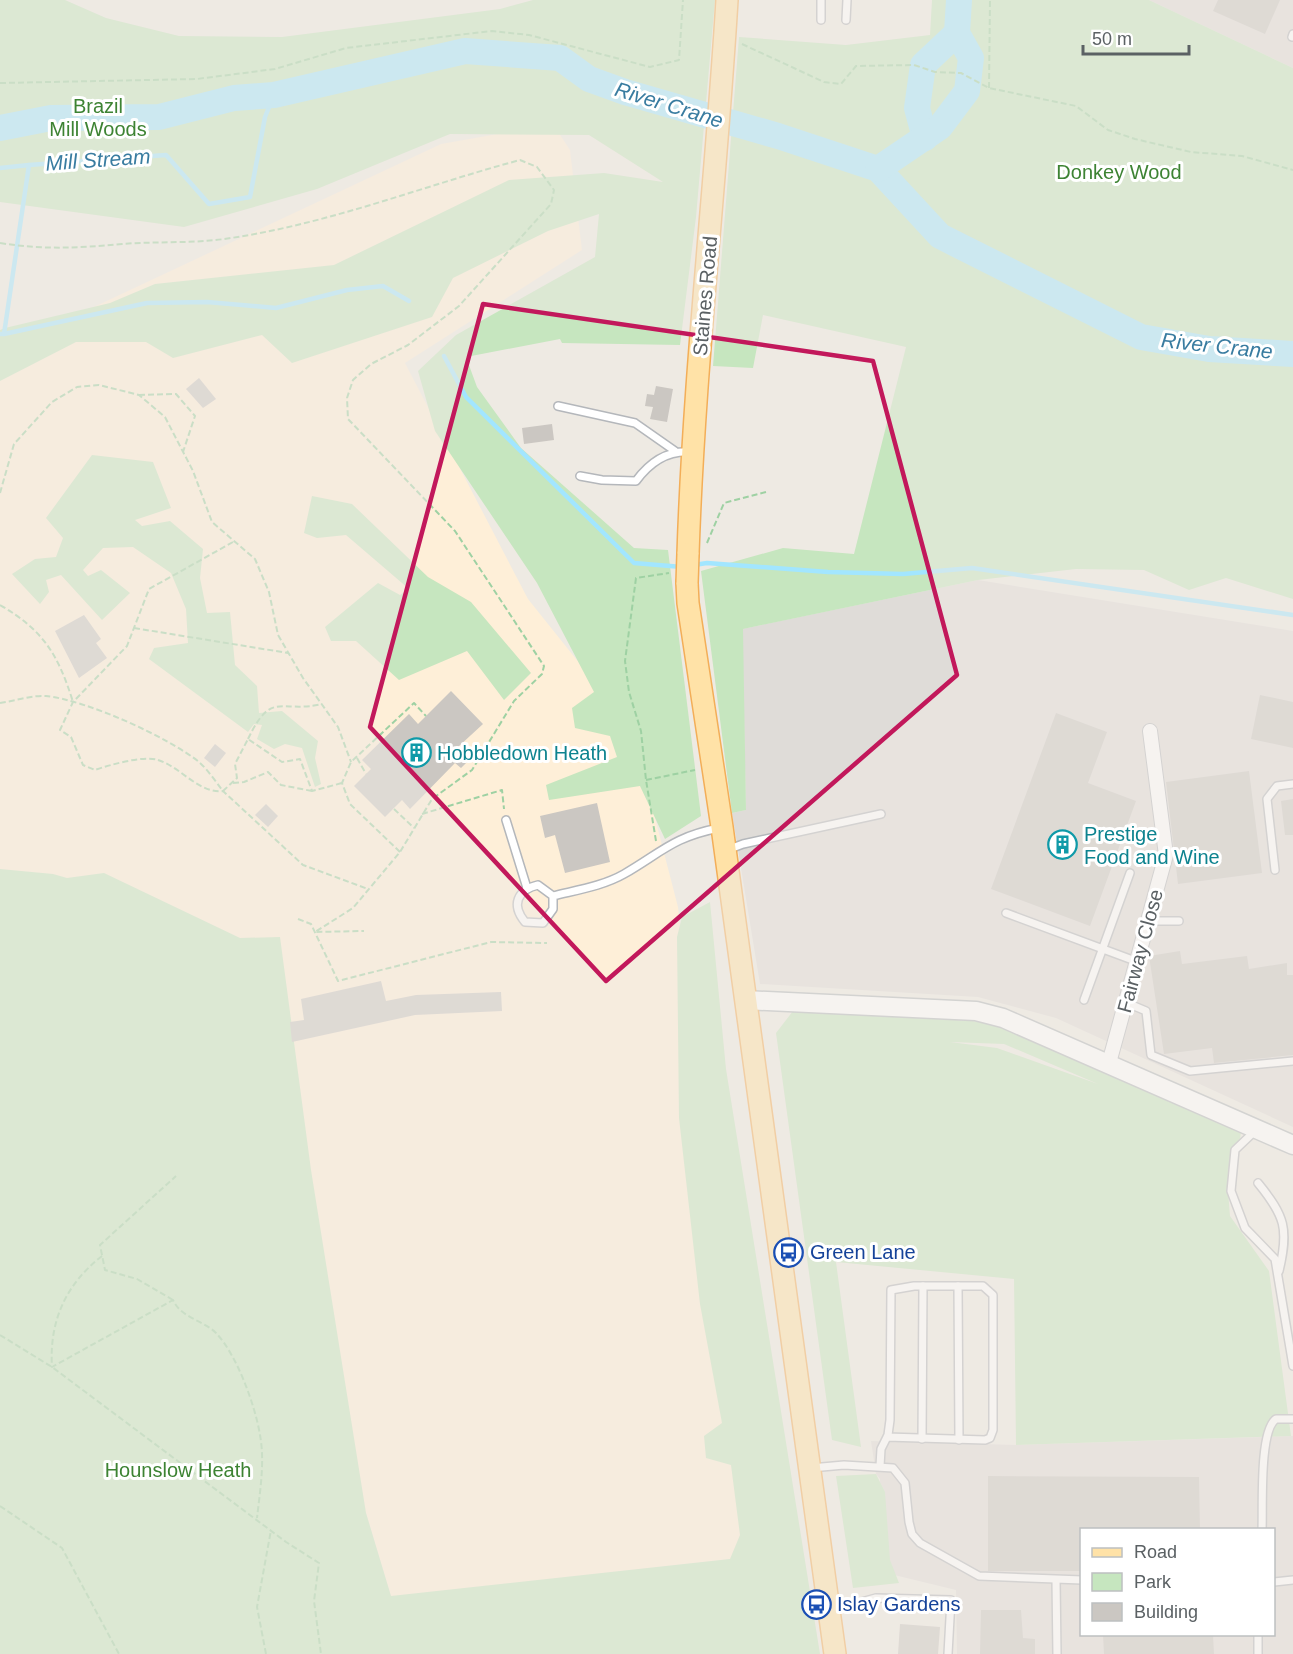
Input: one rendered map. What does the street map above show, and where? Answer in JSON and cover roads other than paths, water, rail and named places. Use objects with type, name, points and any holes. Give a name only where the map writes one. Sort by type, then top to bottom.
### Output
[{"type":"main road","name":"Staines Road","points":[[727,0],[718,140],[683,451],[689,564],[688,603],[722,827],[835,1654]]},
{"type":"street","name":"Fairway Close","points":[[1109,1063],[1166,855],[1150,731]]},
{"type":"street","points":[[745,1000],[976,1011],[1003,1018],[1293,1144]]},
{"type":"lane","points":[[820,20],[822,0]]},
{"type":"lane","points":[[846,20],[847,0]]},
{"type":"lane","points":[[558,406],[635,423],[683,451]]},
{"type":"lane","points":[[580,476],[602,480],[636,481],[645,469],[683,451]]},
{"type":"lane","points":[[1275,870],[1267,799],[1277,786],[1293,784]]},
{"type":"lane","points":[[725,851],[743,844],[881,814]]},
{"type":"lane","points":[[506,820],[527,888]]},
{"type":"lane","points":[[553,896],[601,884],[624,874],[660,849],[681,838],[722,827]]},
{"type":"lane","points":[[1084,1000],[1131,873]]},
{"type":"lane","points":[[538,885],[553,896],[553,909],[543,923],[525,922],[516,906],[519,895],[527,888],[538,885]]},
{"type":"lane","points":[[1006,913],[1138,962]]},
{"type":"lane","points":[[1148,921],[1179,921]]},
{"type":"lane","points":[[1127,1003],[1146,1011],[1151,1055],[1181,1069],[1190,1071],[1293,1061]]},
{"type":"lane","points":[[1258,1129],[1236,1150],[1231,1191],[1245,1228],[1275,1259],[1293,1366]]},
{"type":"lane","points":[[1258,1183],[1276,1206],[1286,1241],[1278,1273]]},
{"type":"lane","points":[[880,1466],[881,1449],[887,1437],[890,1420],[891,1290],[923,1286],[983,1286],[993,1295],[993,1430],[990,1438],[959,1440],[887,1437]]},
{"type":"lane","points":[[922,1439],[923,1286]]},
{"type":"lane","points":[[958,1286],[959,1440]]},
{"type":"lane","points":[[1263,1528],[1263,1477],[1268,1428],[1276,1419],[1293,1419]]},
{"type":"lane","points":[[809,1468],[880,1466],[893,1468],[905,1483],[912,1534],[920,1543],[979,1576],[1080,1581]]},
{"type":"lane","points":[[1056,1580],[1057,1654]]},
{"type":"lane","points":[[1275,1582],[1293,1580]]},
{"type":"lane","points":[[829,1610],[876,1598],[951,1600],[948,1654]]},
{"type":"lane","points":[[1258,1636],[1258,1654]]},
{"type":"waterway","points":[[878,169],[940,127],[967,91],[971,58],[957,33],[959,0]]},
{"type":"waterway","points":[[925,138],[917,108],[923,65],[957,33]]},
{"type":"waterway","name":"River Crane","points":[[0,128],[51,118],[159,117],[234,98],[274,95],[465,51],[560,58],[589,79],[625,92],[778,136],[878,169],[940,236],[1141,337],[1209,349],[1293,354]]},
{"type":"waterway","name":"Mill Stream","points":[[0,334],[4,334],[29,165],[166,155],[209,204],[250,197],[265,117],[274,95]]},
{"type":"waterway","points":[[0,168],[29,165]]},
{"type":"waterway","points":[[4,334],[147,303],[207,302],[276,308],[347,290],[383,286],[409,301]]},
{"type":"waterway","points":[[444,356],[466,397],[634,563],[682,567]]},
{"type":"waterway","points":[[694,565],[707,563],[828,572],[903,574],[972,568],[1293,615]]},
{"type":"place","name":"Hobbledown Heath","points":[[416,753]]},
{"type":"place","name":"Prestige Food and Wine","points":[[1063,845]]},
{"type":"place","name":"Green Lane","points":[[789,1252]]},
{"type":"place","name":"Islay Gardens","points":[[816,1604]]},
{"type":"park label","name":"Brazil Mill Woods","points":[[98,118]]},
{"type":"park label","name":"Donkey Wood","points":[[1119,172]]},
{"type":"park label","name":"Hounslow Heath","points":[[178,1470]]}]
